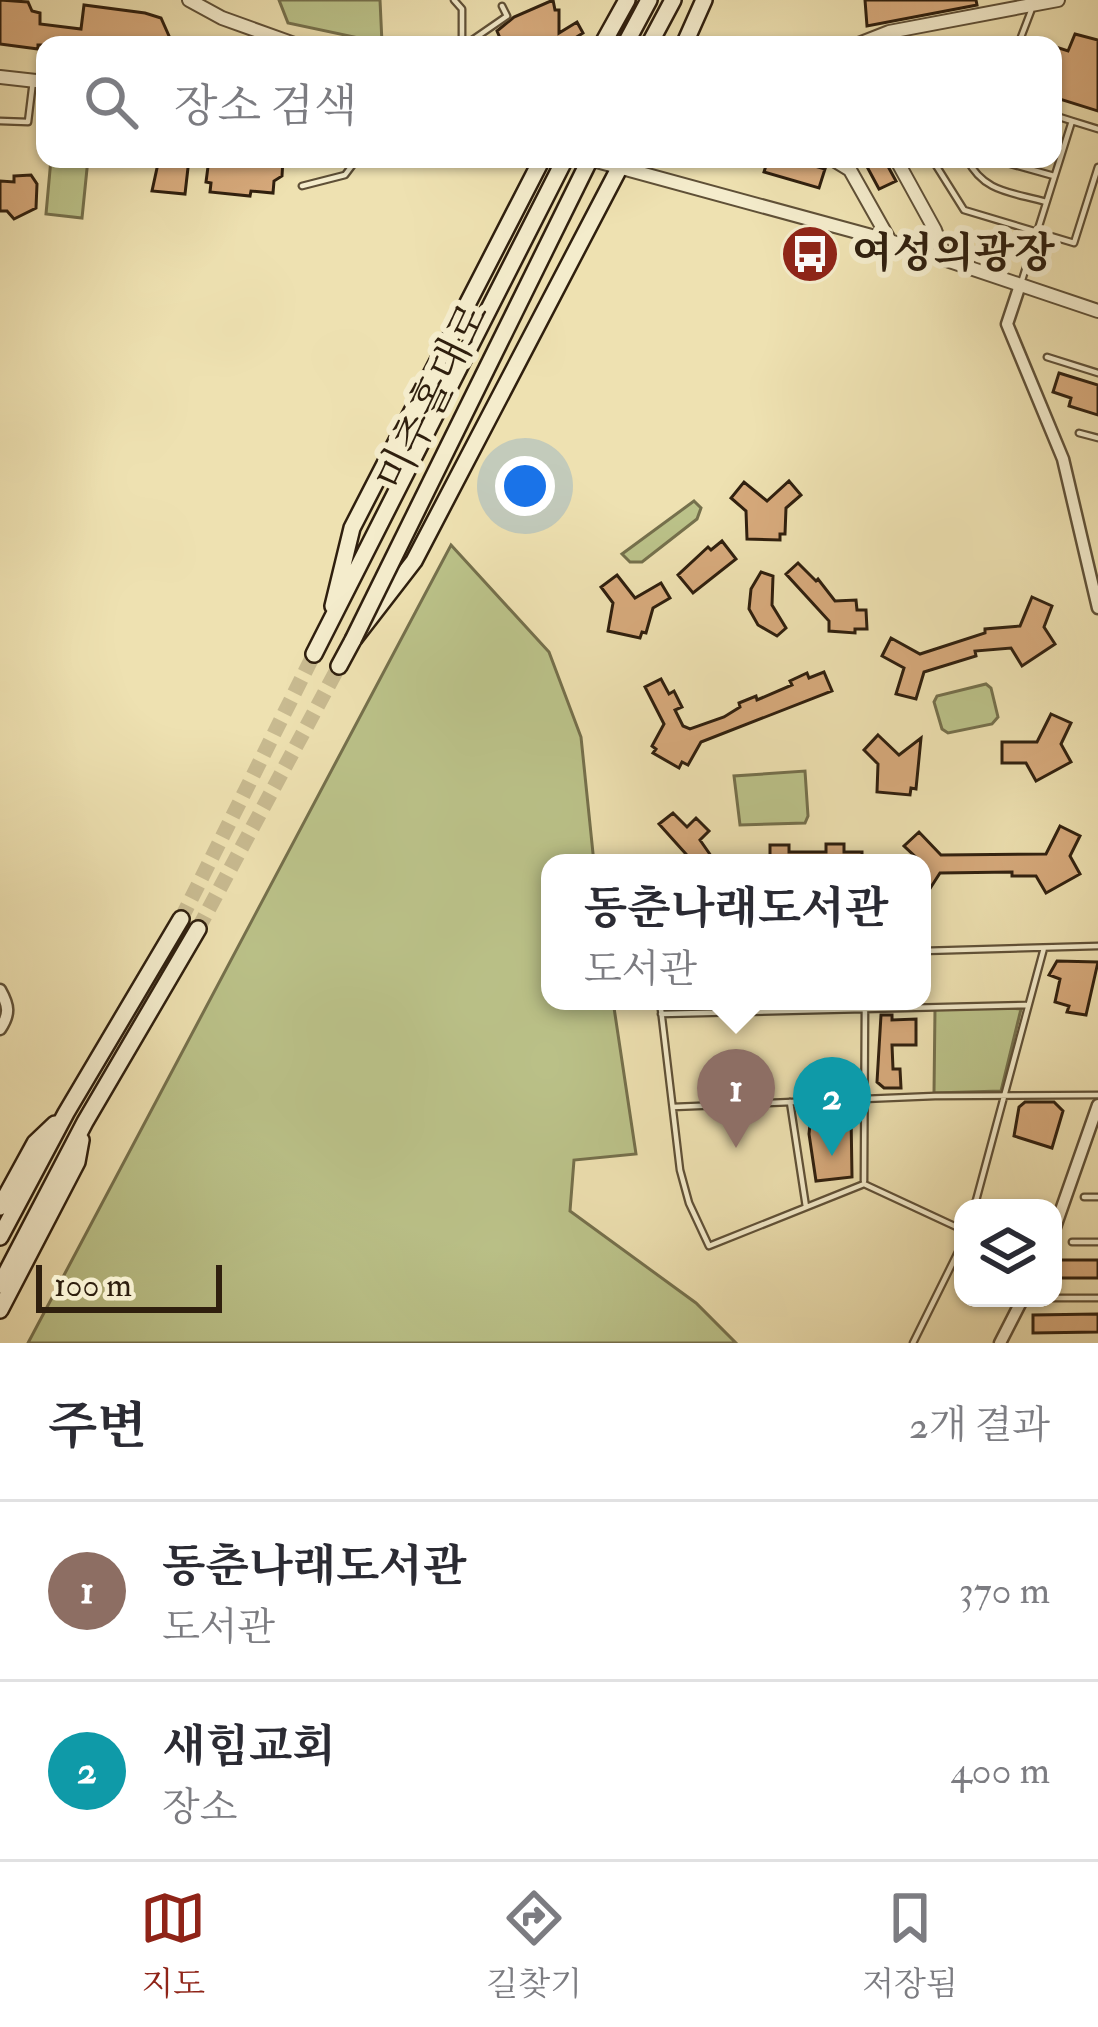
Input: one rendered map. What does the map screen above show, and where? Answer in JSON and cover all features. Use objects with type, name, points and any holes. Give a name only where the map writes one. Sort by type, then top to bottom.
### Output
[{"type":"main road","points":[[607,36],[627,0]]},
{"type":"main road","points":[[630,36],[649,0]]},
{"type":"main road","points":[[654,36],[673,0]]},
{"type":"main road","points":[[688,36],[704,0]]},
{"type":"main road","points":[[327,630],[352,528],[537,168]]},
{"type":"main road","name":"미추홀대로","points":[[314,654],[561,168]]},
{"type":"main road","name":"미추홀대로","points":[[339,666],[586,168]]},
{"type":"main road","points":[[353,640],[414,561],[619,168]]},
{"type":"main road","points":[[0,1237],[66,1113],[181,919]]},
{"type":"main road","points":[[0,1285],[85,1122],[198,929]]},
{"type":"main road","points":[[0,1207],[34,1143],[66,1113]]},
{"type":"main road","points":[[0,1310],[77,1162],[85,1122]]},
{"type":"street","points":[[189,0],[272,36]]},
{"type":"street","points":[[879,36],[1058,0]]},
{"type":"street","points":[[0,77],[36,82]]},
{"type":"street","points":[[639,168],[890,241],[1098,311]]},
{"type":"street","points":[[847,168],[890,241]]},
{"type":"street","points":[[901,168],[946,260]]},
{"type":"street","points":[[1020,285],[1007,324],[1063,459],[1098,608]]},
{"type":"street","points":[[0,990],[8,1004],[8,1017],[0,1029]]},
{"type":"street","points":[[1062,1207],[1098,1105]]},
{"type":"street","points":[[1000,1343],[1018,1307]]},
{"type":"lane","points":[[456,1],[462,9],[464,36]]},
{"type":"lane","points":[[1021,36],[1033,2]]},
{"type":"lane","points":[[477,36],[507,16],[502,6]]},
{"type":"lane","points":[[0,121],[28,122],[36,93]]},
{"type":"lane","points":[[1062,118],[1098,129]]},
{"type":"lane","points":[[1062,151],[1072,121]]},
{"type":"lane","points":[[938,168],[964,210],[1073,243],[1098,167]]},
{"type":"lane","points":[[302,186],[345,175],[350,168]]},
{"type":"lane","points":[[971,168],[986,184],[1046,202]]},
{"type":"lane","points":[[1025,168],[1054,176]]},
{"type":"lane","points":[[1020,285],[1057,168]]},
{"type":"lane","points":[[1047,357],[1098,373]]},
{"type":"lane","points":[[1079,433],[1098,438]]},
{"type":"lane","points":[[931,951],[1098,946]]},
{"type":"lane","points":[[976,1199],[1044,948]]},
{"type":"lane","points":[[931,1005],[1026,1005]]},
{"type":"lane","points":[[662,1010],[680,1170],[709,1246],[864,1184],[954,1226]]},
{"type":"lane","points":[[662,1013],[738,1010]]},
{"type":"lane","points":[[864,1184],[865,1010]]},
{"type":"lane","points":[[673,1107],[1003,1094],[1098,1095]]},
{"type":"lane","points":[[790,1102],[806,1208]]},
{"type":"lane","points":[[1084,1198],[1098,1198]]},
{"type":"lane","points":[[1072,1242],[1098,1242]]},
{"type":"lane","points":[[913,1343],[954,1260]]},
{"type":"lane","points":[[1062,1298],[1098,1298]]},
{"type":"green space","points":[[279,0],[380,0],[382,36],[349,36],[288,23]]},
{"type":"green space","points":[[50,168],[87,168],[82,218],[46,214]]},
{"type":"green space","points":[[694,501],[701,508],[697,519],[642,562],[630,562],[622,554]]},
{"type":"green space","points":[[451,545],[549,652],[581,737],[593,854],[541,854],[541,1010],[614,1010],[636,1154],[574,1160],[570,1211],[696,1303],[736,1343],[28,1343]]},
{"type":"green space","points":[[986,684],[998,717],[992,724],[948,733],[942,729],[934,702],[937,696]]},
{"type":"green space","points":[[805,771],[805,823],[740,825],[734,776]]},
{"type":"green space","points":[[935,1009],[1021,1009],[1001,1091],[934,1093]]},
{"type":"building","points":[[0,0],[28,2],[32,11],[40,13],[40,24],[81,29],[84,5],[145,13],[161,18],[169,36],[36,36],[36,49],[0,44]]},
{"type":"building","points":[[553,0],[559,10],[559,33],[577,22],[583,33],[499,36],[497,31],[514,17]]},
{"type":"building","points":[[865,0],[976,0],[977,5],[867,26]]},
{"type":"building","points":[[1075,34],[1098,40],[1098,111],[1062,100],[1062,49],[1068,51]]},
{"type":"building","points":[[157,168],[188,168],[185,194],[152,191]]},
{"type":"building","points":[[208,168],[282,168],[273,193],[210,192],[211,183],[206,182]]},
{"type":"building","points":[[765,168],[825,169],[819,188],[764,172]]},
{"type":"building","points":[[868,168],[889,168],[896,181],[879,189]]},
{"type":"building","points":[[31,175],[37,184],[36,208],[14,219],[0,211],[0,181],[14,182],[14,176]]},
{"type":"building","points":[[1059,373],[1098,385],[1098,415],[1069,406],[1071,398],[1053,392]]},
{"type":"building","points":[[789,481],[801,495],[786,508],[785,534],[780,534],[780,540],[747,539],[746,511],[731,498],[744,482],[767,501]]},
{"type":"building","points":[[722,541],[736,559],[693,593],[678,575],[708,547],[711,550]]},
{"type":"building","points":[[798,563],[835,601],[856,600],[857,610],[866,610],[867,629],[829,631],[829,621],[786,574]]},
{"type":"building","points":[[761,572],[773,576],[772,605],[786,628],[777,636],[758,625],[749,609],[751,589]]},
{"type":"building","points":[[617,575],[635,598],[661,583],[670,598],[653,608],[640,638],[608,631],[613,603],[601,587]]},
{"type":"building","points":[[1032,597],[1052,606],[1044,627],[1055,644],[1022,666],[1011,648],[975,651],[976,656],[924,672],[916,699],[896,694],[904,668],[882,656],[891,638],[920,654],[985,633],[985,629],[1020,626]]},
{"type":"building","points":[[824,672],[832,691],[701,742],[688,765],[682,762],[679,768],[653,753],[664,724],[645,687],[661,679],[669,694],[674,691],[682,707],[675,710],[683,726],[690,729],[724,717],[740,707],[739,703],[792,685],[790,681],[807,673],[809,678]]},
{"type":"building","points":[[1051,714],[1071,723],[1061,744],[1071,762],[1036,781],[1026,763],[1002,763],[1002,742],[1037,742]]},
{"type":"building","points":[[878,735],[899,755],[921,738],[916,789],[911,788],[910,795],[877,792],[878,764],[864,750]]},
{"type":"building","points":[[673,813],[687,827],[696,818],[709,831],[700,840],[710,854],[686,854],[659,824]]},
{"type":"building","points":[[1060,826],[1080,836],[1070,856],[1080,874],[1046,893],[1036,876],[1012,876],[1012,872],[940,873],[931,887],[931,854],[912,854],[904,846],[919,832],[941,855],[1046,854]]},
{"type":"building","points":[[826,844],[844,844],[844,852],[862,854],[770,854],[770,845],[789,845],[789,852],[826,852]]},
{"type":"building","points":[[1057,961],[1098,962],[1086,1015],[1067,1012],[1069,1006],[1055,1002],[1060,979],[1049,975]]},
{"type":"building","points":[[881,1015],[892,1015],[892,1020],[916,1019],[916,1045],[892,1045],[893,1069],[900,1069],[901,1088],[884,1088],[877,1082]]},
{"type":"building","points":[[1025,1102],[1054,1102],[1063,1111],[1052,1148],[1014,1136],[1019,1107]]},
{"type":"building","points":[[811,1114],[851,1114],[852,1177],[816,1181]]},
{"type":"building","points":[[1062,1260],[1098,1260],[1098,1278],[1062,1278]]},
{"type":"building","points":[[1098,1314],[1098,1332],[1033,1333],[1033,1315]]},
{"type":"tunnel","points":[[181,919],[314,654]]},
{"type":"tunnel","points":[[198,929],[339,666]]},
{"type":"place","name":"여성의광장","points":[[810,254]]},
{"type":"place","name":"동춘나래도서관","points":[[736,1148]]},
{"type":"place","name":"새힘교회","points":[[832,1156]]}]
